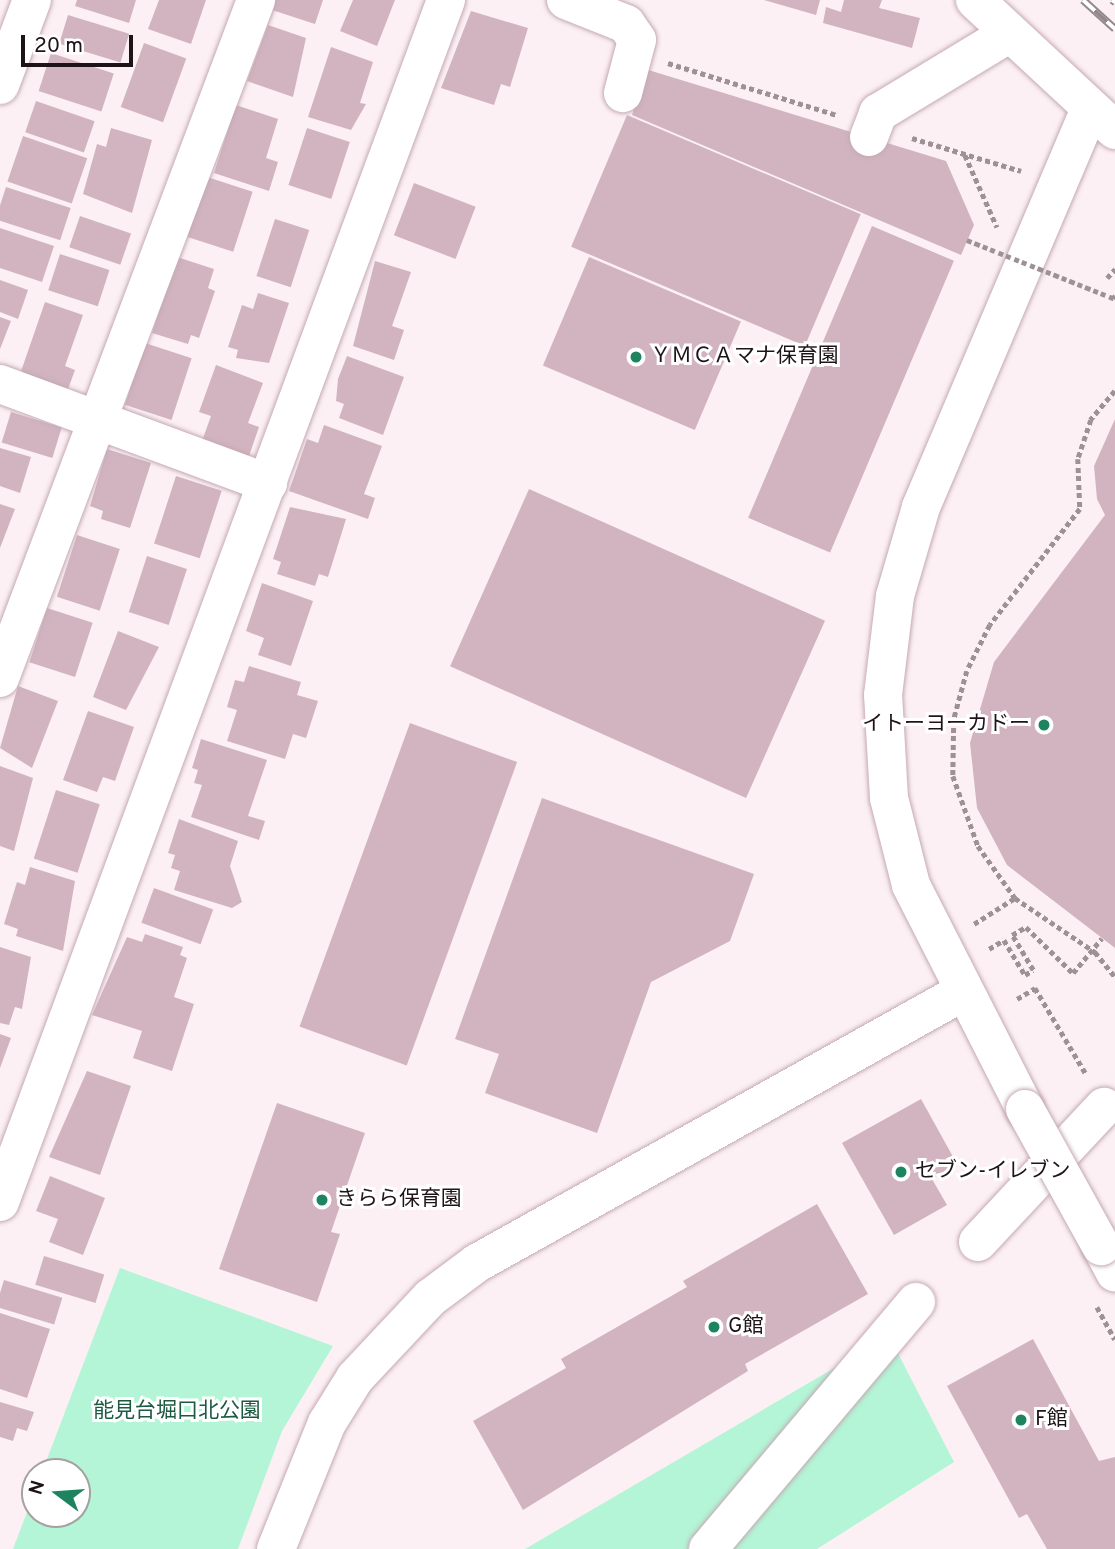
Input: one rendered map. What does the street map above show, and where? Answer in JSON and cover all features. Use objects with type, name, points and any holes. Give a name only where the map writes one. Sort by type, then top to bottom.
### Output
[{"type":"street","points":[[0,85],[32,0]]},
{"type":"street","points":[[0,678],[256,0]]},
{"type":"street","points":[[0,1202],[11,1137],[268,483],[446,0]]},
{"type":"street","points":[[566,0],[626,24],[637,40],[623,93]]},
{"type":"street","points":[[975,0],[1103,119],[921,507],[895,596],[883,695],[889,798],[911,885],[961,993],[1108,1259]]},
{"type":"street","points":[[869,137],[877,113],[1010,33]]},
{"type":"street","points":[[0,384],[268,483]]},
{"type":"street","points":[[276,1549],[327,1423],[355,1378],[430,1298],[477,1263],[961,993]]},
{"type":"street","points":[[978,1242],[1104,1107]]},
{"type":"street","points":[[708,1549],[916,1302]]},
{"type":"path","points":[[965,154],[999,233]]},
{"type":"path","points":[[967,240],[1114,298]]},
{"type":"path","points":[[1000,243],[1000,253]]},
{"type":"path","points":[[1107,278],[1115,269]]},
{"type":"path","points":[[1115,391],[1091,420],[1078,459],[1080,509],[990,625],[967,671],[954,719],[953,776],[978,846],[1015,898],[1095,952],[1115,977]]},
{"type":"path","points":[[974,924],[1015,898]]},
{"type":"path","points":[[989,949],[1004,940],[1025,975],[1034,970],[1012,934],[1026,927],[1073,973],[1095,952],[1102,939]]},
{"type":"path","points":[[1017,999],[1035,988],[1074,1053]]},
{"type":"green space","name":"能見台堀口北公園","points":[[120,1268],[333,1346],[282,1431],[238,1549],[13,1549],[21,1528],[91,1528],[91,1458],[47,1458]]},
{"type":"green space","points":[[889,1336],[954,1462],[817,1549],[525,1549]]},
{"type":"building","points":[[77,0],[136,0],[129,23],[75,6]]},
{"type":"building","points":[[159,0],[206,0],[191,44],[148,29]]},
{"type":"building","points":[[275,0],[323,0],[315,24],[272,10]]},
{"type":"building","points":[[353,0],[395,0],[377,46],[340,31]]},
{"type":"building","points":[[764,0],[820,0],[816,15]]},
{"type":"building","points":[[844,0],[882,0],[879,8],[920,18],[912,48],[823,23],[826,7],[841,12]]},
{"type":"building","points":[[471,11],[528,28],[510,87],[501,84],[494,105],[441,88]]},
{"type":"building","points":[[68,15],[129,34],[120,62],[59,44]]},
{"type":"building","points":[[268,25],[306,38],[293,97],[247,81]]},
{"type":"building","points":[[144,43],[186,58],[163,122],[121,107]]},
{"type":"building","points":[[331,47],[373,62],[360,103],[366,104],[351,130],[308,117]]},
{"type":"building","points":[[51,53],[114,73],[101,111],[39,91]]},
{"type":"building","points":[[645,69],[946,161],[974,225],[961,255],[632,115]]},
{"type":"building","points":[[36,101],[95,121],[84,152],[25,132]]},
{"type":"building","points":[[236,105],[278,119],[266,158],[278,162],[269,191],[214,173]]},
{"type":"building","points":[[627,115],[861,214],[805,346],[571,247]]},
{"type":"building","points":[[111,128],[152,140],[132,213],[83,194],[97,144],[106,147]]},
{"type":"building","points":[[307,128],[350,142],[331,199],[288,185]]},
{"type":"building","points":[[23,136],[87,158],[72,204],[7,181]]},
{"type":"building","points":[[207,177],[253,192],[233,252],[188,237]]},
{"type":"building","points":[[414,183],[476,207],[456,259],[394,235]]},
{"type":"building","points":[[6,187],[71,208],[60,240],[0,221],[0,205]]},
{"type":"building","points":[[80,216],[131,234],[120,265],[69,247]]},
{"type":"building","points":[[275,219],[309,230],[291,287],[256,276]]},
{"type":"building","points":[[872,226],[954,261],[830,553],[748,518]]},
{"type":"building","points":[[0,228],[54,246],[42,282],[0,268]]},
{"type":"building","points":[[60,254],[109,270],[98,306],[48,290]]},
{"type":"building","points":[[177,257],[214,269],[208,288],[215,291],[199,338],[191,335],[188,344],[152,333]]},
{"type":"building","points":[[589,257],[741,321],[695,430],[543,366]]},
{"type":"building","points":[[375,261],[411,272],[392,326],[404,330],[394,360],[353,346]]},
{"type":"building","points":[[0,280],[28,290],[18,319],[0,312]]},
{"type":"building","points":[[258,293],[289,303],[269,363],[236,358],[238,350],[228,347],[242,305],[253,309]]},
{"type":"building","points":[[45,302],[83,315],[65,366],[75,370],[67,392],[19,377]]},
{"type":"building","points":[[0,317],[11,321],[0,349]]},
{"type":"building","points":[[145,343],[192,358],[172,420],[125,405]]},
{"type":"building","points":[[347,356],[404,377],[383,435],[339,418],[344,404],[336,401],[338,379]]},
{"type":"building","points":[[216,365],[263,383],[248,423],[259,427],[248,459],[202,441],[211,416],[199,412]]},
{"type":"building","points":[[11,412],[62,427],[52,458],[2,443]]},
{"type":"building","name":"イトーヨーカドー","points":[[1115,419],[1115,948],[1007,865],[977,808],[970,743],[994,662],[1105,515],[1097,499],[1094,466]]},
{"type":"building","points":[[324,425],[382,446],[364,494],[375,498],[368,519],[289,491],[307,439],[318,443]]},
{"type":"building","points":[[0,448],[31,457],[20,493],[0,486]]},
{"type":"building","points":[[107,449],[151,463],[130,528],[101,519],[103,511],[90,506]]},
{"type":"building","points":[[176,476],[222,491],[200,558],[154,544]]},
{"type":"building","points":[[529,489],[825,621],[746,798],[450,666]]},
{"type":"building","points":[[0,504],[15,509],[0,548]]},
{"type":"building","points":[[290,507],[346,519],[328,577],[319,574],[315,586],[277,574],[281,562],[273,559]]},
{"type":"building","points":[[77,535],[120,549],[100,611],[57,597]]},
{"type":"building","points":[[147,556],[187,569],[169,625],[129,612]]},
{"type":"building","points":[[262,583],[313,601],[291,666],[258,655],[264,638],[246,631]]},
{"type":"building","points":[[47,608],[93,623],[75,677],[29,662]]},
{"type":"building","points":[[118,631],[159,647],[126,710],[93,697]]},
{"type":"building","points":[[249,666],[301,682],[297,695],[318,701],[306,738],[293,734],[285,759],[227,741],[237,710],[227,707],[235,680],[244,682]]},
{"type":"building","points":[[18,686],[58,701],[32,768],[0,748]]},
{"type":"building","points":[[88,711],[134,727],[115,781],[103,777],[97,792],[63,780]]},
{"type":"building","points":[[410,723],[517,762],[407,1066],[300,1027]]},
{"type":"building","points":[[201,739],[267,760],[248,816],[265,821],[259,840],[191,817],[202,785],[194,783],[198,770],[192,768]]},
{"type":"building","points":[[0,766],[33,778],[14,851],[0,846]]},
{"type":"building","points":[[56,790],[100,804],[77,873],[34,858]]},
{"type":"building","points":[[542,798],[754,874],[730,941],[651,982],[597,1133],[485,1093],[499,1054],[455,1039]]},
{"type":"building","points":[[179,819],[238,841],[230,866],[242,902],[232,908],[174,890],[180,871],[171,868],[175,855],[168,853]]},
{"type":"building","points":[[30,867],[75,881],[63,951],[16,936],[18,929],[4,924],[17,882],[25,885]]},
{"type":"building","points":[[154,888],[213,910],[201,944],[141,923]]},
{"type":"building","points":[[145,934],[183,947],[180,955],[187,958],[174,997],[194,1004],[172,1071],[133,1058],[142,1031],[92,1015],[127,937],[142,942]]},
{"type":"building","points":[[0,947],[31,957],[22,1009],[15,1007],[9,1025],[0,1023]]},
{"type":"building","points":[[0,1034],[11,1038],[0,1068]]},
{"type":"building","points":[[87,1071],[131,1086],[100,1175],[49,1157]]},
{"type":"building","name":"セブン-イレブン","points":[[921,1099],[957,1164],[932,1179],[947,1205],[894,1235],[842,1143]]},
{"type":"building","points":[[277,1103],[365,1133],[331,1232],[340,1234],[317,1302],[219,1269]]},
{"type":"building","points":[[50,1176],[105,1198],[83,1255],[49,1242],[58,1219],[36,1211]]},
{"type":"building","name":"G館","points":[[817,1204],[868,1294],[745,1364],[748,1371],[523,1510],[473,1421],[566,1368],[561,1359],[687,1287],[683,1281]]},
{"type":"building","points":[[44,1256],[104,1274],[95,1303],[35,1285]]},
{"type":"building","points":[[4,1280],[62,1298],[54,1325],[0,1308],[0,1293]]},
{"type":"building","points":[[0,1313],[50,1329],[27,1398],[0,1389]]},
{"type":"building","name":"F館","points":[[1033,1339],[1099,1461],[1115,1457],[1115,1549],[1047,1549],[1027,1514],[1019,1518],[947,1386]]},
{"type":"building","points":[[0,1402],[34,1412],[27,1431],[17,1428],[13,1441],[0,1437]]},
{"type":"railway","points":[[1083,0],[1115,29]]},
{"type":"place","name":"ＹＭＣＡマナ保育園","points":[[636,357]]},
{"type":"place","name":"イトーヨーカドー","points":[[1044,725]]},
{"type":"place","name":"セブン-イレブン","points":[[901,1172]]},
{"type":"place","name":"きらら保育園","points":[[322,1200]]},
{"type":"place","name":"G館","points":[[714,1327]]},
{"type":"place","name":"F館","points":[[1021,1420]]}]
